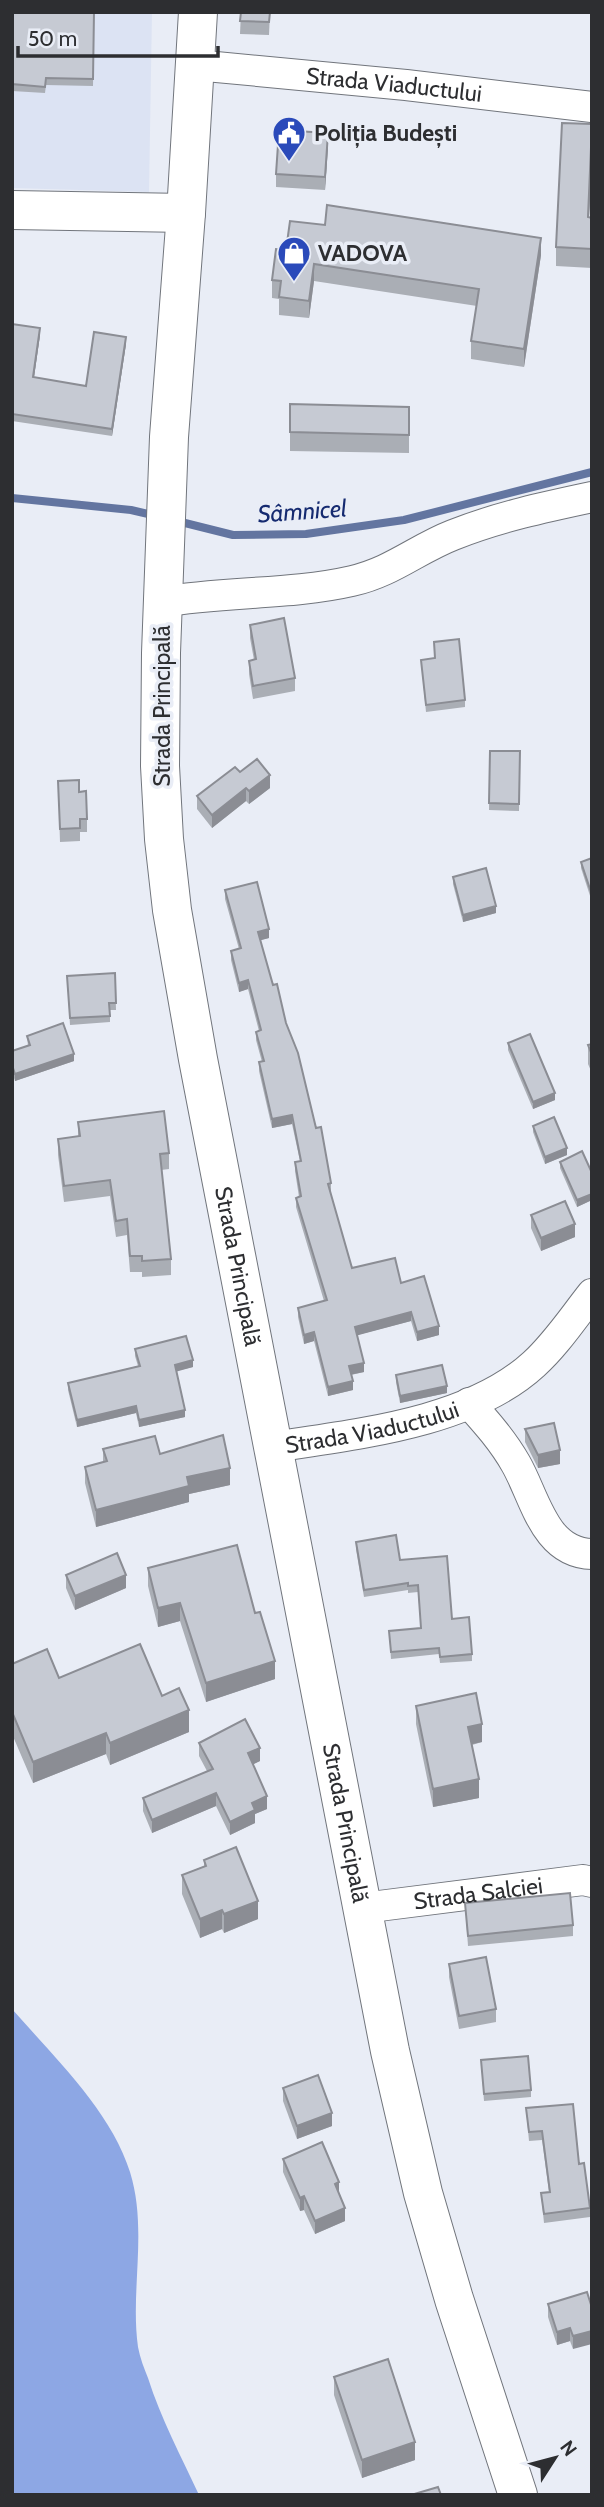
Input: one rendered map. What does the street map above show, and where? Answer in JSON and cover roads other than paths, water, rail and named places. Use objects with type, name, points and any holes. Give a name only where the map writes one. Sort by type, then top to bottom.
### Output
[{"type":"main road","name":"Strada Principală","points":[[198,12],[169,438],[162,602],[160,766],[172,910],[198,1059],[390,2051],[424,2193],[454,2299],[518,2495]]},
{"type":"main road","points":[[12,210],[186,213]]},
{"type":"street","name":"Strada Viaductului","points":[[195,65],[406,85],[592,107]]},
{"type":"street","points":[[162,602],[225,593],[318,587],[352,581],[378,574],[452,536],[487,523],[592,497]]},
{"type":"street","name":"Strada Viaductului","points":[[274,1447],[409,1423],[469,1403],[515,1379],[533,1366],[592,1294]]},
{"type":"street","points":[[469,1403],[496,1434],[515,1462],[532,1493],[546,1528],[563,1545],[592,1554]]},
{"type":"street","name":"Strada Salciei","points":[[363,1908],[592,1882]]},
{"type":"waterway","name":"Sâmnicel","points":[[177,521],[233,535],[306,534],[404,520],[592,472]]},
{"type":"waterway","name":"Sâmnicel","points":[[12,498],[131,510],[157,516]]},
{"type":"place","name":"Poliția Budești","points":[[289,163]]},
{"type":"place","name":"VADOVA","points":[[294,283]]}]
